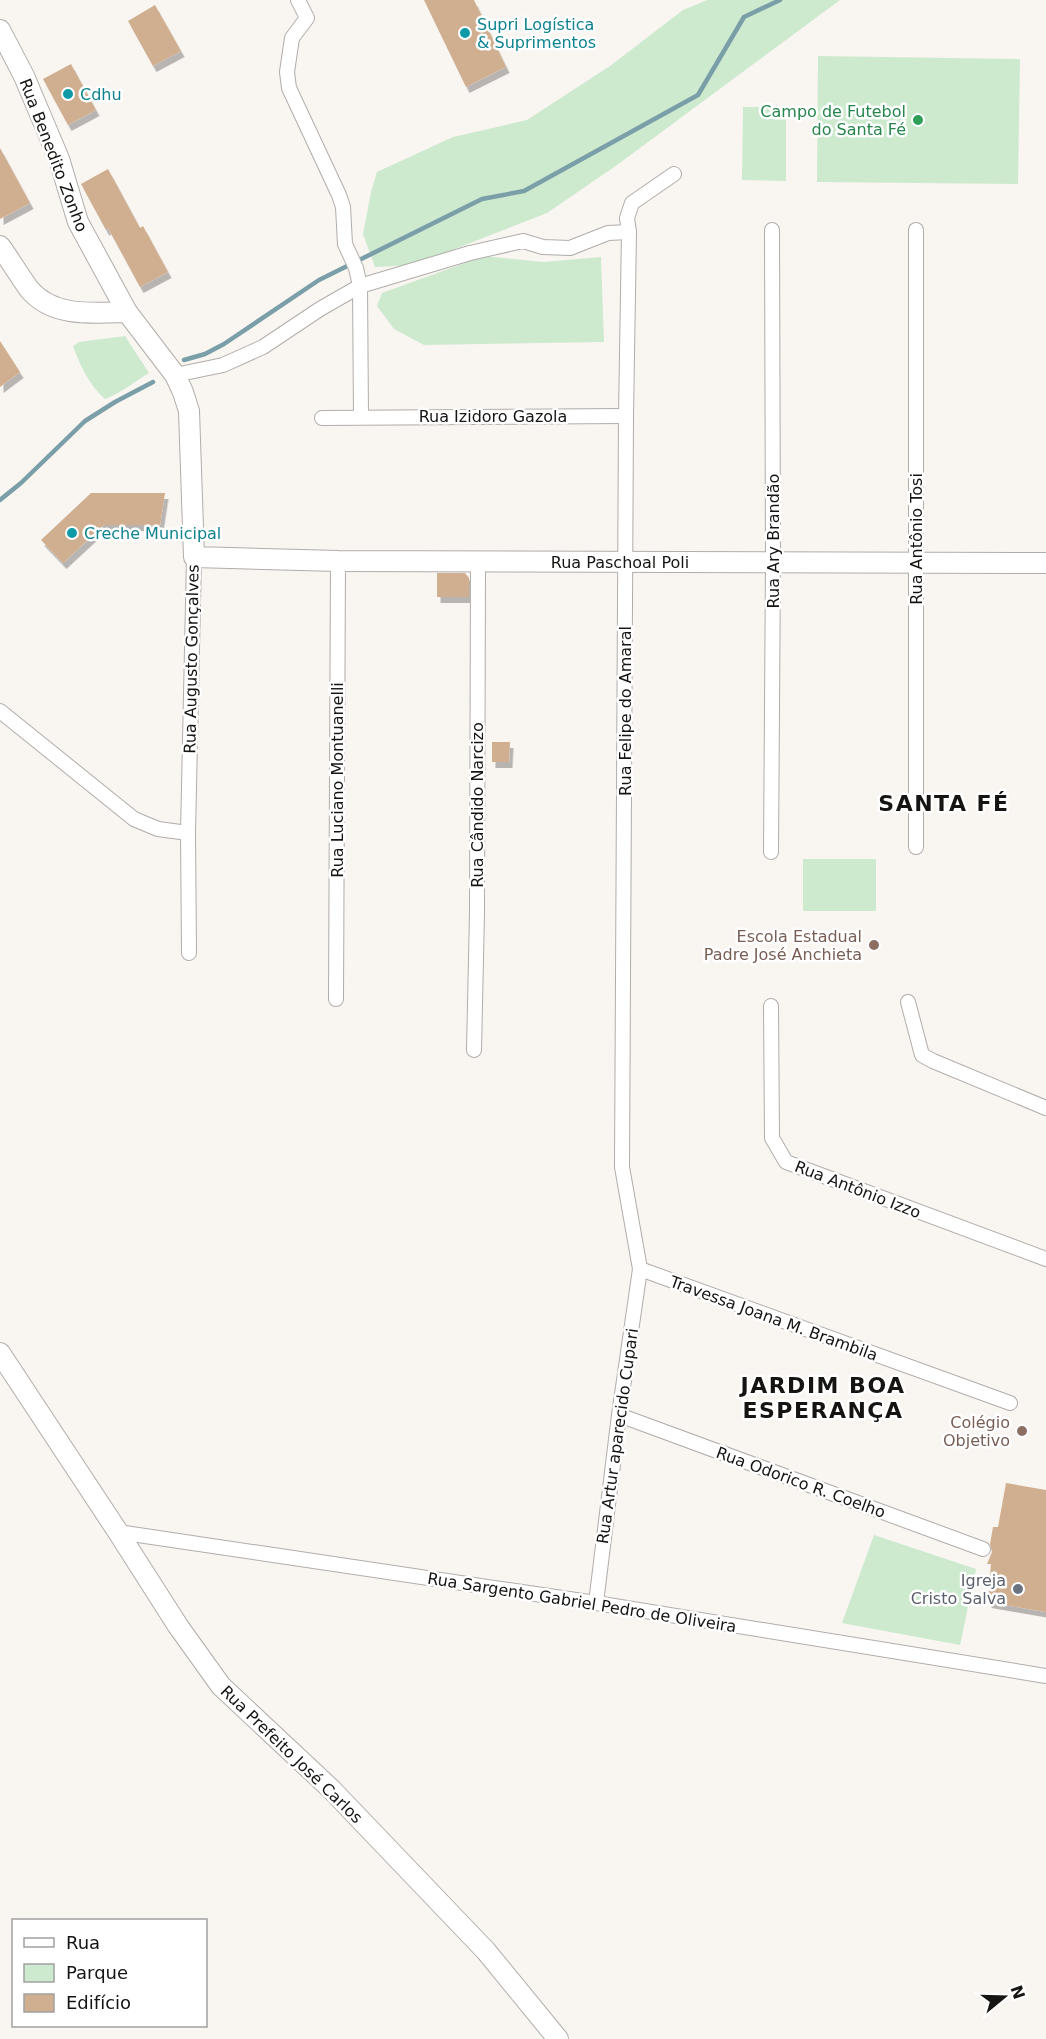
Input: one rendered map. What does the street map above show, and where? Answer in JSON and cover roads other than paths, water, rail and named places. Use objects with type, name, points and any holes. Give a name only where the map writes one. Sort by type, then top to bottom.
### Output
[{"type":"street","points":[[298,0],[307,18],[292,38],[287,72],[289,88],[343,207],[345,244],[356,268],[360,286],[361,416]]},
{"type":"street","name":"Rua Benedito Zonho","points":[[0,30],[24,76],[59,159],[78,222],[127,312]]},
{"type":"street","name":"Rua Felipe do Amaral","points":[[640,1269],[622,1167],[629,232],[627,218],[632,203],[674,174]]},
{"type":"street","name":"Rua Ary Brandão","points":[[771,852],[772,230]]},
{"type":"street","name":"Rua Antônio Tosi","points":[[916,230],[916,847]]},
{"type":"street","points":[[175,375],[223,365],[263,347],[320,309],[360,286],[380,282],[470,253],[523,241],[543,247],[570,248],[608,233],[629,232]]},
{"type":"street","points":[[0,246],[31,291],[53,306],[81,314],[127,312]]},
{"type":"street","name":"Rua Augusto Gonçalves","points":[[127,312],[175,375],[189,411],[194,557],[188,833],[189,953]]},
{"type":"street","name":"Rua Izidoro Gazola","points":[[322,418],[626,416]]},
{"type":"street","name":"Rua Paschoal Poli","points":[[194,557],[338,561],[1046,563]]},
{"type":"street","name":"Rua Luciano Montuanelli","points":[[336,999],[338,561]]},
{"type":"street","name":"Rua Cândido Narcizo","points":[[474,1050],[477,914],[478,561]]},
{"type":"street","points":[[0,711],[134,819],[158,829],[188,833]]},
{"type":"street","points":[[908,1002],[922,1055],[1046,1108]]},
{"type":"street","name":"Rua Antônio Izzo","points":[[771,1006],[772,1138],[786,1162],[1046,1259]]},
{"type":"street","name":"Travessa Joana M. Brambila","points":[[640,1269],[1010,1403]]},
{"type":"street","name":"Rua Artur aparecido Cupari","points":[[596,1603],[619,1414],[640,1269]]},
{"type":"street","name":"Rua Prefeito José Carlos","points":[[0,1353],[178,1626],[221,1686],[353,1811],[486,1951],[558,2039]]},
{"type":"street","name":"Rua Odorico R. Coelho","points":[[619,1414],[983,1549]]},
{"type":"street","name":"Rua Sargento Gabriel Pedro de Oliveira","points":[[118,1532],[596,1603],[1046,1676]]},
{"type":"waterway","points":[[184,360],[205,354],[224,344],[319,280],[482,199],[524,191],[698,95],[744,17],[780,0]]},
{"type":"waterway","points":[[0,500],[21,483],[85,421],[153,382]]},
{"type":"place","name":"Supri Logística & Suprimentos","points":[[465,33]]},
{"type":"place","name":"Cdhu","points":[[68,94]]},
{"type":"place","name":"Campo de Futebol do Santa Fé","points":[[918,120]]},
{"type":"place","name":"Creche Municipal","points":[[72,533]]},
{"type":"place","name":"Escola Estadual Padre José Anchieta","points":[[874,945]]},
{"type":"place","name":"Colégio Objetivo","points":[[1022,1431]]},
{"type":"place","name":"Igreja Cristo Salva","points":[[1018,1589]]},
{"type":"district","name":"SANTA FÉ","points":[[944,803]]},
{"type":"district","name":"JARDIM BOA ESPERANÇA","points":[[823,1398]]}]
